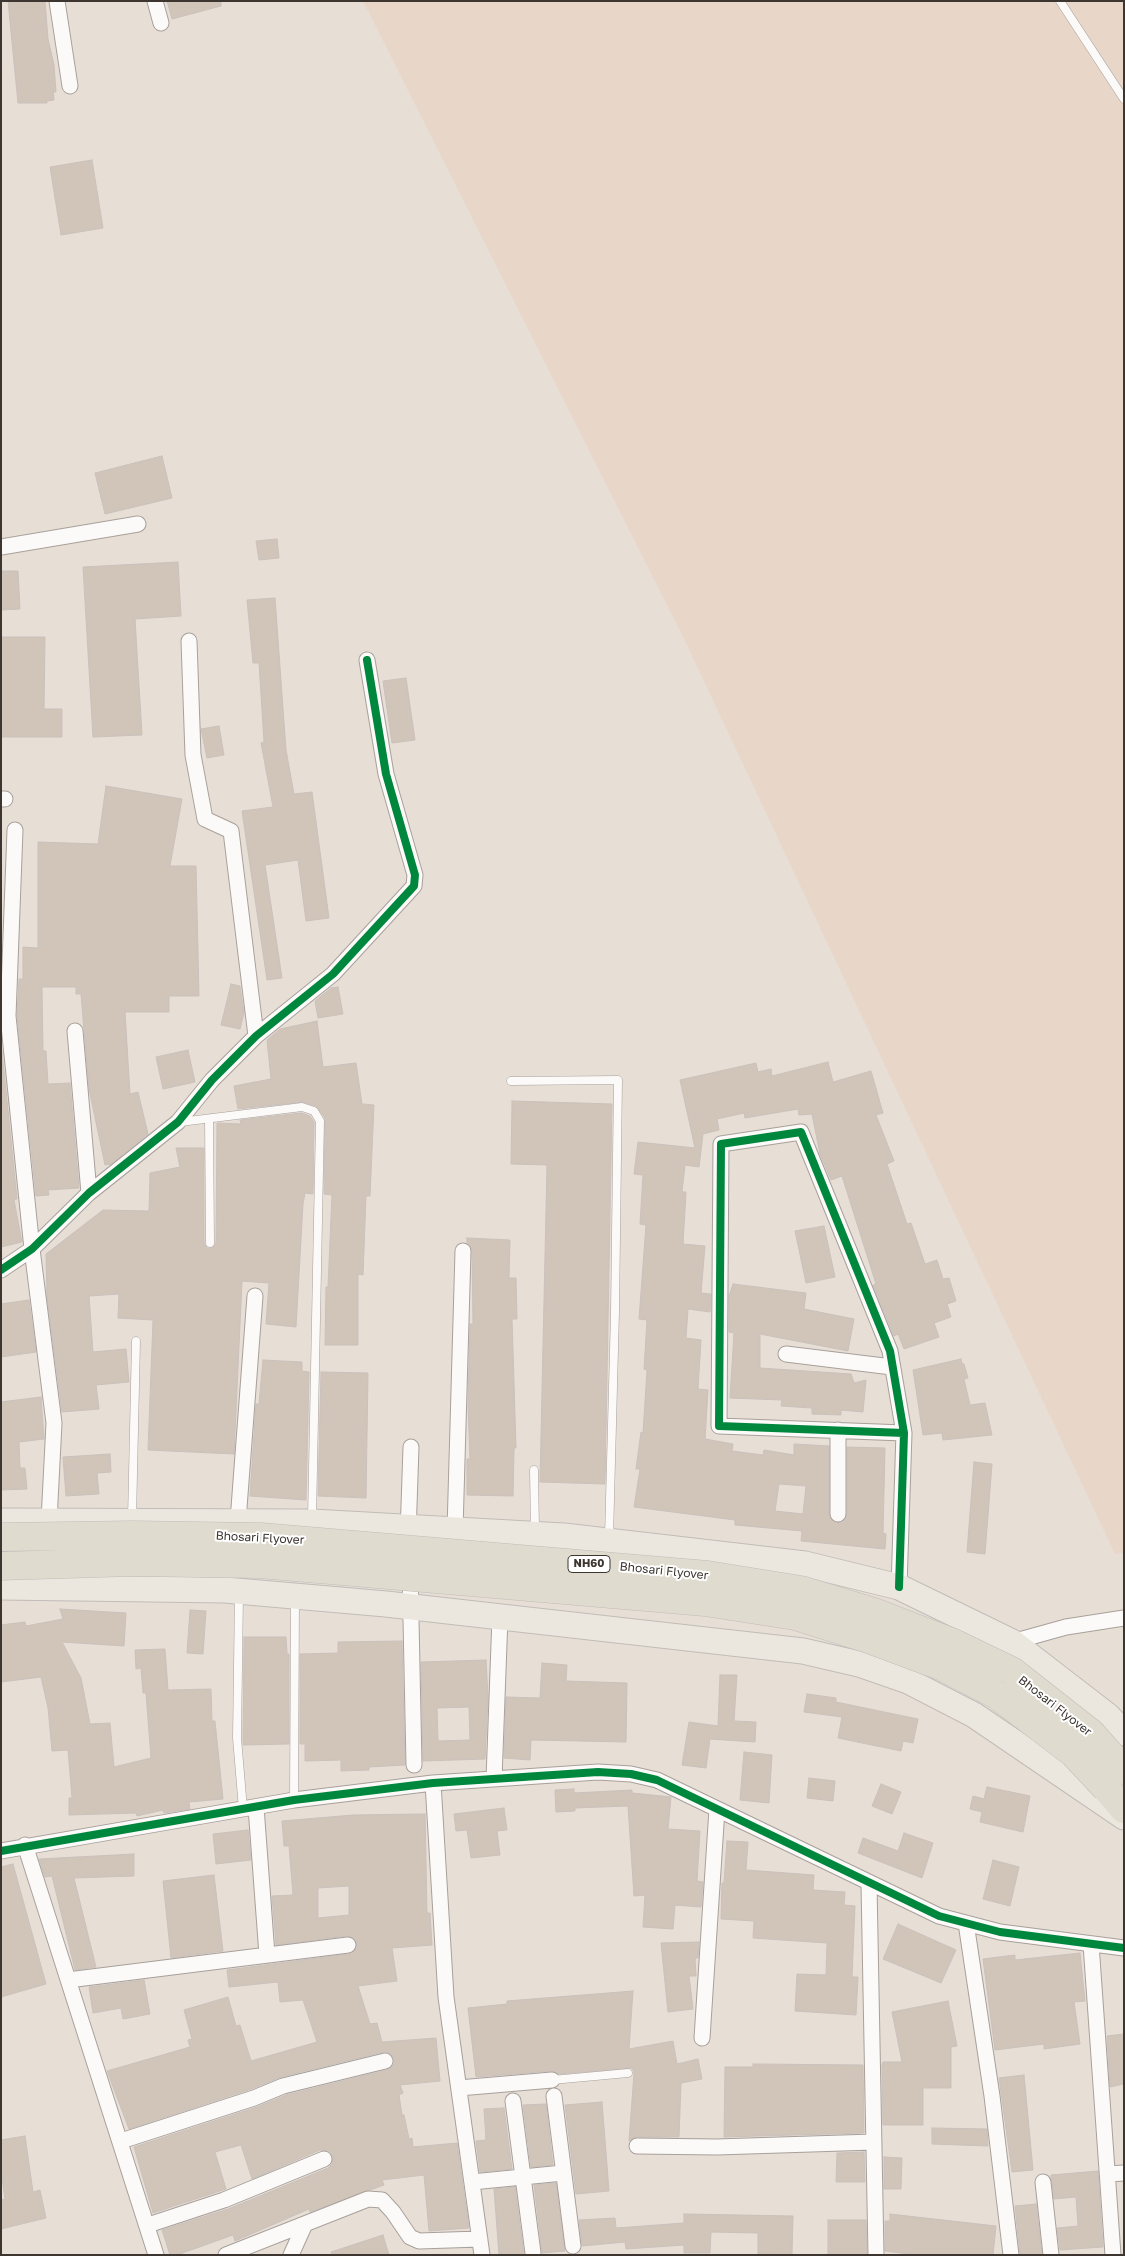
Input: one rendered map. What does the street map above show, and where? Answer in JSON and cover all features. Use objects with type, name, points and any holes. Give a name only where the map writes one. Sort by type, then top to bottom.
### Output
[{"type":"highway","name":"Bhosari Flyover","points":[[1,1537],[133,1535],[262,1537],[698,1574],[801,1590],[877,1613],[946,1639],[1012,1672],[1091,1734],[1115,1779]]},
{"type":"highway","name":"Bhosari Flyover","points":[[1,1566],[133,1562],[260,1564],[705,1602],[795,1616],[868,1639],[944,1667],[998,1694],[1073,1753],[1115,1779]]},
{"type":"highway","name":"NH60","points":[[1115,1779],[1124,1809]]},
{"type":"main road","points":[[1,1521],[312,1522],[608,1541],[805,1564],[899,1587],[1012,1642],[1108,1716],[1124,1733]]},
{"type":"main road","points":[[1,1587],[239,1591],[500,1617],[803,1651],[860,1664],[908,1681],[974,1715],[1124,1817]]},
{"type":"street","points":[[57,1],[70,86]]},
{"type":"street","points":[[155,1],[161,23]]},
{"type":"street","points":[[1,547],[138,524]]},
{"type":"street","points":[[190,641],[193,755],[205,819],[231,831],[256,1036]]},
{"type":"street","points":[[1,1270],[32,1249],[89,1193],[178,1122],[212,1080],[256,1036],[332,974],[414,886],[415,875],[413,867],[386,774],[367,660]]},
{"type":"street","points":[[15,830],[6,904],[4,1016],[54,1423],[49,1521]]},
{"type":"street","points":[[75,1031],[89,1193]]},
{"type":"street","points":[[899,1587],[904,1433],[890,1351],[801,1132],[720,1144],[719,1426],[904,1433]]},
{"type":"street","points":[[455,1530],[463,1250]]},
{"type":"street","points":[[238,1521],[256,1296]]},
{"type":"street","points":[[786,1354],[892,1367]]},
{"type":"street","points":[[838,1430],[838,1514]]},
{"type":"street","points":[[411,1447],[408,1528],[414,1765]]},
{"type":"street","points":[[494,1779],[500,1617]]},
{"type":"street","points":[[1012,1642],[1066,1627],[1124,1618]]},
{"type":"street","points":[[1,1851],[25,1845],[294,1800],[433,1782],[598,1772],[631,1774],[657,1780],[939,1916],[1000,1932],[1124,1948]]},
{"type":"street","points":[[433,1782],[446,1997],[482,2255]]},
{"type":"street","points":[[249,1808],[267,1955]]},
{"type":"street","points":[[702,2038],[717,1808]]},
{"type":"street","points":[[25,1845],[121,2140],[156,2255]]},
{"type":"street","points":[[870,1884],[876,2255]]},
{"type":"street","points":[[966,1923],[992,2096],[1011,2255]]},
{"type":"street","points":[[1091,1944],[1108,2174],[1116,2248]]},
{"type":"street","points":[[68,1980],[348,1945]]},
{"type":"street","points":[[121,2140],[254,2098],[283,2086],[385,2061]]},
{"type":"street","points":[[459,2088],[552,2080]]},
{"type":"street","points":[[554,2096],[573,2246]]},
{"type":"street","points":[[513,2101],[533,2253]]},
{"type":"street","points":[[637,2146],[717,2147],[874,2142]]},
{"type":"street","points":[[148,2225],[224,2200],[324,2159]]},
{"type":"street","points":[[472,2182],[564,2173]]},
{"type":"street","points":[[1108,2174],[1124,2173]]},
{"type":"street","points":[[1043,2182],[1051,2255]]},
{"type":"street","points":[[226,2255],[368,2199],[382,2200],[393,2212],[410,2237],[419,2241],[480,2239]]},
{"type":"street","points":[[291,2255],[305,2224]]},
{"type":"lane","points":[[1060,1],[1124,100]]},
{"type":"lane","points":[[510,1081],[618,1080],[615,1312],[608,1541]]},
{"type":"lane","points":[[178,1122],[302,1107],[314,1111],[320,1121],[312,1522]]},
{"type":"lane","points":[[210,1119],[210,1243]]},
{"type":"lane","points":[[132,1521],[136,1341]]},
{"type":"lane","points":[[534,1470],[535,1535]]},
{"type":"lane","points":[[239,1591],[237,1738],[249,1808]]},
{"type":"lane","points":[[294,1800],[295,1596]]},
{"type":"lane","points":[[552,2080],[628,2073]]},
{"type":"shaded area","points":[[363,1],[1124,1],[1124,1553],[1115,1554],[686,643]]},
{"type":"building","points":[[8,1],[45,1],[48,39],[54,65],[56,92],[53,92],[54,100],[47,101],[47,103],[18,103]]},
{"type":"building","points":[[167,1],[221,1],[221,6],[172,19]]},
{"type":"building","points":[[92,160],[103,228],[61,235],[50,167]]},
{"type":"building","points":[[162,456],[172,498],[105,514],[95,473]]},
{"type":"building","points":[[277,539],[279,558],[259,560],[256,541]]},
{"type":"building","points":[[178,562],[181,616],[135,619],[142,735],[93,737],[83,567]]},
{"type":"building","points":[[1,571],[18,571],[20,609],[1,610]]},
{"type":"building","points":[[275,598],[286,750],[294,794],[312,792],[329,918],[306,921],[298,860],[265,865],[282,978],[267,980],[242,811],[273,807],[261,743],[264,742],[259,663],[253,663],[247,600]]},
{"type":"building","points":[[1,637],[45,637],[44,709],[62,709],[62,737],[1,737]]},
{"type":"building","points":[[406,678],[415,740],[392,743],[383,681]]},
{"type":"building","points":[[219,726],[224,755],[207,758],[201,729]]},
{"type":"building","points":[[106,786],[182,799],[170,866],[196,866],[199,996],[169,996],[169,1012],[125,1012],[130,1094],[138,1092],[148,1134],[111,1164],[105,1165],[89,1089],[81,994],[76,994],[76,987],[42,987],[43,1051],[46,1051],[48,1084],[70,1083],[79,1188],[48,1190],[49,1195],[36,1196],[17,1016],[19,979],[23,979],[23,947],[38,948],[38,842],[98,844]]},
{"type":"building","points":[[231,984],[240,986],[244,1013],[240,1029],[221,1025]]},
{"type":"building","points":[[338,987],[343,1014],[318,1018],[315,1001],[331,988]]},
{"type":"building","points":[[317,1021],[323,1067],[356,1063],[362,1104],[374,1105],[370,1196],[366,1196],[363,1275],[358,1274],[358,1345],[325,1345],[326,1287],[328,1287],[332,1195],[324,1194],[325,1118],[316,1106],[303,1102],[238,1109],[234,1086],[271,1079],[267,1040],[280,1029]]},
{"type":"building","points":[[1,1042],[17,1199],[14,1200],[22,1242],[1,1247]]},
{"type":"building","points":[[188,1050],[195,1082],[163,1089],[156,1057]]},
{"type":"building","points":[[828,1062],[833,1082],[871,1071],[883,1113],[876,1115],[894,1161],[887,1164],[907,1224],[911,1223],[925,1264],[937,1260],[943,1279],[949,1278],[956,1301],[947,1304],[951,1317],[934,1323],[939,1337],[904,1349],[898,1334],[894,1336],[873,1285],[876,1284],[842,1176],[831,1180],[820,1154],[812,1114],[799,1115],[798,1109],[745,1118],[744,1113],[717,1119],[719,1130],[703,1134],[699,1167],[685,1165],[682,1192],[686,1192],[683,1244],[705,1246],[701,1293],[711,1294],[710,1312],[688,1309],[686,1338],[701,1340],[698,1389],[708,1390],[705,1439],[733,1444],[732,1451],[763,1455],[764,1450],[794,1455],[794,1444],[829,1446],[829,1514],[834,1522],[842,1522],[847,1514],[847,1447],[885,1448],[883,1533],[886,1534],[885,1549],[801,1541],[802,1531],[735,1525],[735,1520],[634,1507],[640,1469],[636,1469],[641,1432],[643,1433],[647,1370],[644,1369],[647,1320],[639,1319],[646,1225],[640,1224],[643,1175],[634,1174],[638,1142],[695,1148],[680,1080],[756,1063],[758,1072],[771,1069],[772,1076]],"holes":[[[779,1484],[806,1486],[803,1514],[775,1511]]]},
{"type":"building","points":[[512,1101],[612,1104],[605,1484],[540,1482],[547,1165],[511,1164]]},
{"type":"building","points":[[301,1113],[310,1116],[314,1122],[313,1194],[305,1193],[303,1204],[296,1327],[266,1324],[269,1283],[242,1281],[234,1454],[148,1450],[153,1320],[118,1318],[119,1294],[89,1296],[93,1352],[126,1349],[129,1382],[96,1385],[99,1409],[62,1412],[47,1297],[46,1254],[103,1210],[149,1211],[150,1173],[180,1167],[176,1148],[204,1148],[204,1243],[207,1248],[212,1248],[216,1243],[217,1123],[241,1124],[240,1120]]},
{"type":"building","points":[[824,1226],[835,1277],[806,1283],[795,1231]]},
{"type":"building","points":[[467,1238],[510,1240],[509,1278],[516,1278],[517,1319],[512,1319],[516,1448],[514,1448],[513,1496],[467,1495],[467,1459],[470,1459],[468,1404],[470,1324],[473,1324],[472,1251],[467,1243]]},
{"type":"building","points":[[733,1284],[806,1293],[804,1309],[854,1319],[848,1351],[760,1334],[760,1368],[851,1374],[854,1383],[866,1380],[863,1412],[841,1410],[841,1415],[812,1414],[812,1408],[781,1406],[782,1400],[730,1398],[734,1333],[729,1332],[729,1296]]},
{"type":"building","points":[[29,1300],[36,1352],[1,1357],[1,1304]]},
{"type":"building","points":[[961,1359],[968,1378],[964,1379],[970,1405],[985,1403],[992,1435],[943,1440],[942,1433],[923,1435],[913,1370]]},
{"type":"building","points":[[263,1360],[302,1362],[302,1371],[309,1372],[306,1500],[250,1496],[256,1404],[259,1404]]},
{"type":"building","points":[[321,1372],[368,1373],[366,1498],[318,1496]]},
{"type":"building","points":[[41,1397],[44,1439],[19,1442],[20,1468],[25,1468],[27,1489],[1,1490],[1,1402]]},
{"type":"building","points":[[110,1454],[111,1472],[97,1473],[99,1494],[66,1496],[63,1457]]},
{"type":"building","points":[[974,1462],[992,1464],[985,1554],[967,1552]]},
{"type":"building","points":[[60,1609],[126,1613],[124,1646],[62,1642],[81,1678],[90,1724],[110,1723],[114,1767],[151,1758],[146,1693],[143,1693],[141,1668],[136,1669],[135,1650],[165,1649],[168,1690],[211,1689],[212,1721],[215,1721],[223,1799],[189,1802],[190,1809],[164,1813],[163,1810],[137,1816],[136,1813],[69,1815],[69,1798],[72,1798],[68,1750],[52,1751],[48,1708],[41,1677],[1,1682],[1,1625],[25,1622],[26,1626],[63,1619]]},
{"type":"building","points":[[190,1610],[206,1611],[203,1654],[187,1653]]},
{"type":"building","points":[[244,1637],[286,1637],[287,1654],[289,1654],[289,1744],[243,1745]]},
{"type":"building","points":[[402,1641],[405,1765],[369,1767],[369,1770],[341,1771],[341,1760],[305,1761],[305,1744],[300,1744],[300,1654],[338,1653],[338,1642]]},
{"type":"building","points":[[486,1660],[488,1696],[485,1759],[423,1761],[421,1662]],"holes":[[[469,1707],[470,1740],[438,1741],[437,1708]]]},
{"type":"building","points":[[542,1663],[567,1665],[566,1681],[627,1683],[626,1742],[531,1740],[530,1760],[504,1758],[506,1697],[540,1698]]},
{"type":"building","points":[[720,1675],[737,1675],[734,1721],[756,1722],[755,1742],[710,1739],[706,1768],[682,1765],[689,1722],[718,1726]]},
{"type":"building","points":[[807,1694],[836,1698],[836,1702],[918,1719],[913,1743],[903,1741],[901,1751],[838,1738],[842,1717],[804,1712]]},
{"type":"building","points":[[744,1752],[772,1755],[769,1803],[740,1800]]},
{"type":"building","points":[[809,1778],[835,1781],[833,1801],[807,1798]]},
{"type":"building","points":[[881,1784],[901,1792],[892,1814],[872,1806]]},
{"type":"building","points":[[987,1787],[1030,1796],[1023,1832],[980,1822],[982,1812],[970,1809],[973,1796],[984,1799]]},
{"type":"building","points":[[574,1789],[574,1793],[632,1790],[632,1793],[671,1797],[668,1829],[700,1831],[697,1881],[703,1882],[701,1907],[675,1905],[673,1929],[643,1927],[645,1895],[634,1896],[628,1806],[575,1808],[575,1811],[556,1812],[555,1790]]},
{"type":"building","points":[[504,1808],[507,1830],[497,1831],[500,1855],[471,1858],[467,1830],[456,1831],[454,1814]]},
{"type":"building","points":[[425,1814],[427,1913],[430,1913],[432,1945],[392,1948],[397,1981],[358,1986],[370,2024],[377,2023],[382,2042],[436,2038],[440,2081],[400,2085],[403,2093],[399,2095],[402,2115],[404,2115],[409,2139],[412,2138],[413,2147],[457,2143],[469,2228],[429,2231],[424,2175],[382,2180],[384,2185],[310,2212],[309,2209],[235,2241],[233,2235],[177,2255],[170,2255],[162,2230],[228,2209],[328,2168],[332,2164],[333,2156],[329,2151],[320,2150],[252,2179],[241,2145],[215,2152],[226,2189],[153,2213],[134,2147],[257,2107],[286,2095],[387,2070],[394,2064],[394,2058],[388,2052],[383,2052],[281,2077],[251,2089],[129,2129],[107,2071],[190,2047],[188,2040],[192,2039],[184,2010],[228,1997],[236,2026],[240,2025],[251,2061],[317,2042],[303,2000],[280,2002],[278,1982],[229,1987],[227,1970],[349,1954],[357,1948],[356,1940],[347,1936],[276,1945],[272,1896],[293,1895],[289,1846],[284,1846],[282,1821],[353,1815]],"holes":[[[349,1886],[349,1915],[318,1918],[318,1888]]]},
{"type":"building","points":[[248,1830],[251,1860],[216,1864],[213,1834]]},
{"type":"building","points":[[904,1833],[933,1843],[922,1878],[858,1853],[863,1838],[898,1851]]},
{"type":"building","points":[[727,1841],[748,1842],[746,1870],[814,1875],[813,1890],[845,1892],[844,1905],[855,1906],[852,1977],[858,1977],[856,2015],[795,2011],[797,1974],[826,1975],[827,1943],[753,1938],[754,1921],[721,1919],[722,1883],[724,1883]]},
{"type":"building","points":[[134,1854],[134,1876],[74,1878],[96,1967],[75,1970],[52,1876],[45,1877],[39,1859]]},
{"type":"building","points":[[993,1860],[1019,1867],[1010,1906],[983,1899]]},
{"type":"building","points":[[13,1864],[46,1984],[1,1997],[1,1867]]},
{"type":"building","points":[[214,1875],[223,1951],[171,1958],[163,1881]]},
{"type":"building","points":[[898,1924],[956,1950],[941,1983],[883,1959]]},
{"type":"building","points":[[699,1942],[698,1958],[695,1958],[696,1976],[689,1976],[693,2009],[668,2012],[661,1943]]},
{"type":"building","points":[[1080,1953],[1085,2001],[1074,2002],[1080,2044],[1044,2049],[1044,2044],[995,2050],[983,1959],[1015,1955],[1015,1960]]},
{"type":"building","points":[[144,1980],[150,2014],[123,2019],[121,2008],[93,2013],[89,1987]]},
{"type":"building","points":[[633,1991],[629,2049],[673,2041],[677,2064],[698,2059],[702,2079],[681,2083],[679,2137],[637,2137],[629,2141],[634,2073],[632,2068],[559,2074],[551,2071],[476,2077],[468,2008],[507,2004],[507,2001]]},
{"type":"building","points":[[948,2001],[957,2046],[951,2047],[951,2088],[923,2088],[923,2125],[883,2125],[882,2065],[883,2062],[902,2062],[892,2012]]},
{"type":"building","points":[[1124,2034],[1124,2084],[1110,2087],[1107,2036]]},
{"type":"building","points":[[753,2064],[863,2065],[864,2133],[724,2137],[725,2067],[753,2067]]},
{"type":"building","points":[[1024,2075],[1033,2170],[1012,2172],[999,2078]]},
{"type":"building","points":[[602,2102],[609,2191],[576,2194],[565,2105]]},
{"type":"building","points":[[546,2104],[553,2165],[531,2167],[523,2105]]},
{"type":"building","points":[[504,2108],[512,2169],[480,2172],[476,2141],[486,2140],[484,2109]]},
{"type":"building","points":[[932,2128],[987,2129],[988,2146],[932,2144]]},
{"type":"building","points":[[25,2136],[33,2192],[40,2190],[46,2218],[1,2229],[1,2200],[5,2199],[1,2171],[1,2140]]},
{"type":"building","points":[[864,2152],[865,2182],[836,2182],[837,2153]]},
{"type":"building","points":[[884,2157],[902,2158],[901,2189],[884,2189]]},
{"type":"building","points":[[1098,2171],[1103,2247],[1060,2250],[1057,2228],[1078,2226],[1076,2197],[1054,2199],[1051,2175]]},
{"type":"building","points":[[556,2183],[565,2251],[542,2253],[534,2185]]},
{"type":"building","points":[[515,2187],[524,2255],[499,2255],[494,2189]]},
{"type":"building","points":[[1036,2204],[1042,2255],[1020,2255],[1015,2206]]},
{"type":"building","points":[[684,2214],[793,2216],[792,2255],[758,2254],[758,2233],[711,2232],[710,2253],[684,2253],[684,2245],[626,2249],[625,2242],[582,2246],[579,2220],[615,2218],[616,2228],[684,2223]]},
{"type":"building","points":[[890,2214],[996,2226],[993,2255],[917,2255],[885,2251],[885,2221],[890,2221]]},
{"type":"building","points":[[828,2220],[866,2220],[867,2255],[828,2255]]},
{"type":"building","points":[[383,2235],[389,2255],[332,2255],[331,2252]]},
{"type":"cycle path","points":[[1,1270],[32,1249],[89,1193],[178,1122],[212,1080],[256,1036],[333,974],[414,886],[415,875],[386,774],[367,660]]},
{"type":"cycle path","points":[[899,1587],[904,1433],[890,1351],[801,1132],[721,1144],[719,1426],[904,1433]]},
{"type":"cycle path","points":[[1,1851],[294,1800],[433,1783],[598,1772],[631,1774],[657,1780],[939,1916],[1000,1932],[1124,1948]]}]
